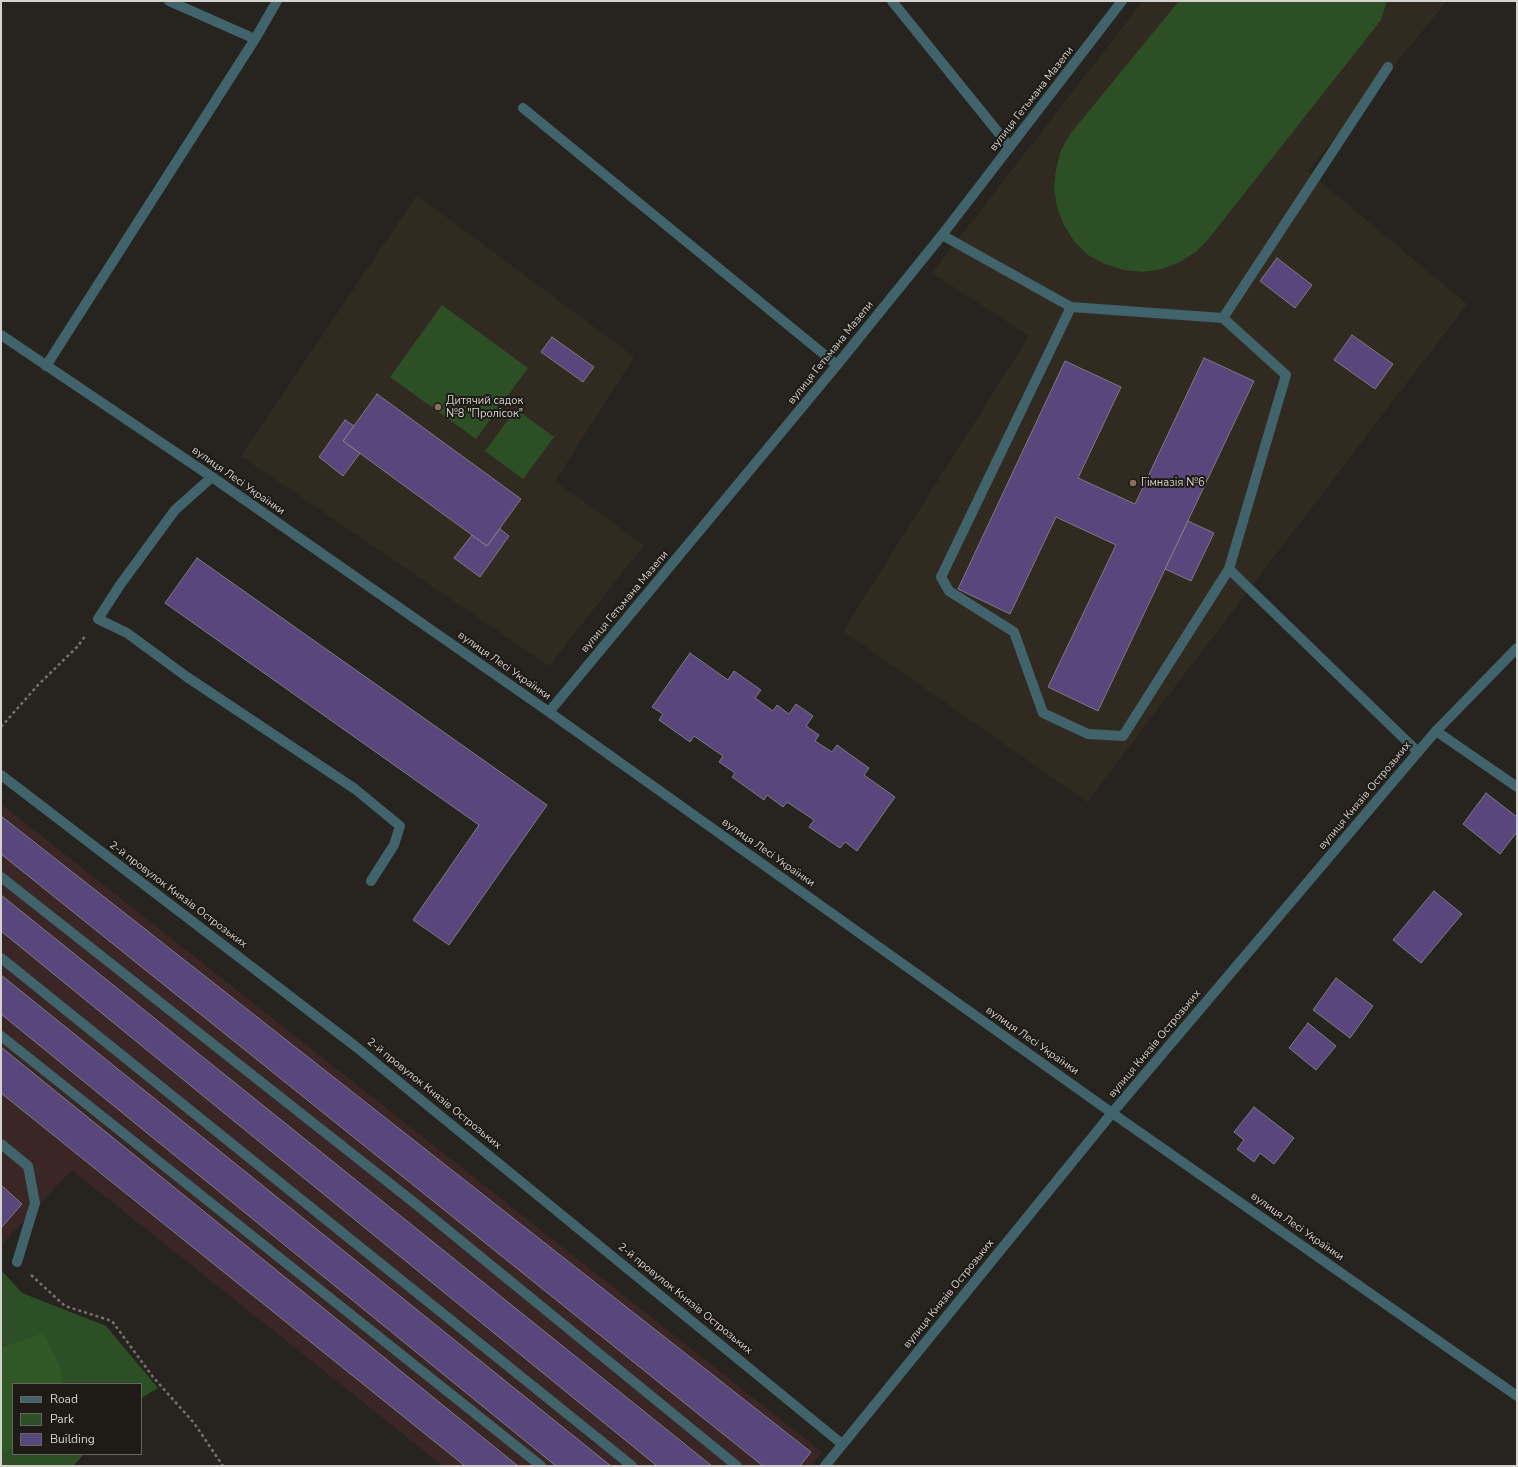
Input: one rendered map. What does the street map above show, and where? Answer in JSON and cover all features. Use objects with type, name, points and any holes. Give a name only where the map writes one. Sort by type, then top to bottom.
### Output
[{"type":"street","points":[[169,1],[255,39]]},
{"type":"street","points":[[46,366],[255,39],[277,1]]},
{"type":"street","points":[[892,1],[1010,147]]},
{"type":"street","name":"вулиця Гетьмана Мазепи","points":[[549,712],[942,235],[1122,1]]},
{"type":"street","points":[[1222,318],[1388,67]]},
{"type":"street","points":[[523,108],[837,364]]},
{"type":"street","points":[[942,235],[1071,307],[1222,318],[1286,375],[1229,569],[1123,736],[1088,734],[1043,712],[1014,632],[949,591],[941,577],[1071,307]]},
{"type":"street","name":"вулиця Лесі Українки","points":[[1,335],[212,477],[549,712],[1112,1114],[1517,1396]]},
{"type":"street","points":[[212,477],[175,510],[120,585],[98,618],[127,633],[187,677],[355,789],[400,826],[394,845],[371,881]]},
{"type":"street","points":[[1229,569],[1418,752]]},
{"type":"street","name":"вулиця Князів Острозьких","points":[[824,1466],[1112,1114],[1418,752],[1436,731],[1517,648]]},
{"type":"street","points":[[1436,731],[1517,787]]},
{"type":"street","name":"2-й провулок Князів Острозьких","points":[[1,775],[355,1046],[842,1444]]},
{"type":"street","points":[[1,877],[417,1205],[737,1466]]},
{"type":"street","points":[[1,958],[632,1466]]},
{"type":"street","points":[[1,1036],[541,1466]]},
{"type":"street","points":[[1,1144],[28,1166],[36,1203],[17,1262]]},
{"type":"path","points":[[1,727],[38,685],[77,647]]},
{"type":"path","points":[[17,1262],[65,1306],[112,1321],[153,1377],[194,1423],[222,1466]]},
{"type":"shaded area","name":"Гімназія №6","points":[[1143,1],[1447,1],[1308,171],[1467,304],[1087,802],[843,631],[1029,336],[932,273]]},
{"type":"shaded area","name":"Дитячий садок №8 \"Пролісок\"","points":[[417,195],[634,357],[555,481],[644,545],[549,666],[241,456]]},
{"type":"shaded area","points":[[1,804],[822,1452],[811,1466],[443,1466],[72,1170],[1,1245]]},
{"type":"green space","points":[[1179,1],[1387,1],[1381,20],[1210,237],[1197,251],[1180,262],[1162,269],[1143,272],[1124,270],[1105,264],[1088,255],[1074,241],[1064,225],[1057,207],[1054,188],[1056,169],[1061,150],[1071,133]]},
{"type":"green space","points":[[442,305],[528,368],[476,439],[390,377]]},
{"type":"green space","points":[[516,409],[554,437],[523,479],[485,451]]},
{"type":"green space","points":[[1,1270],[22,1293],[106,1326],[158,1388],[142,1397],[142,1383],[12,1383],[12,1455],[83,1455],[73,1466],[1,1466]]},
{"type":"green space","points":[[43,1333],[61,1369],[61,1383],[12,1383],[12,1448],[4,1453],[1,1452],[1,1348]]},
{"type":"building","points":[[1277,258],[1312,285],[1295,308],[1260,281]]},
{"type":"building","points":[[1352,335],[1393,364],[1375,389],[1334,360]]},
{"type":"building","points":[[552,337],[594,367],[583,382],[541,352]]},
{"type":"building","points":[[1204,358],[1254,381],[1098,711],[1048,687],[1116,545],[1056,517],[1010,614],[958,589],[1065,361],[1121,387],[1078,478],[1135,504]]},
{"type":"building","points":[[377,394],[521,499],[487,546],[343,441]]},
{"type":"building","points":[[345,420],[354,426],[343,441],[360,453],[343,476],[319,457]]},
{"type":"building","points":[[1188,521],[1214,533],[1191,581],[1165,569]]},
{"type":"building","points":[[500,529],[509,536],[480,577],[454,558],[472,535],[487,546]]},
{"type":"building","points":[[197,558],[547,805],[449,945],[413,920],[479,825],[165,603]]},
{"type":"building","points":[[690,653],[728,680],[734,671],[761,690],[755,698],[773,711],[777,705],[789,714],[796,704],[813,716],[806,726],[819,735],[815,741],[832,752],[837,745],[869,768],[864,775],[895,797],[857,851],[845,842],[840,848],[809,827],[814,820],[787,802],[783,807],[767,795],[764,800],[732,777],[735,773],[719,762],[723,756],[694,736],[690,742],[659,720],[663,714],[652,707]]},
{"type":"building","points":[[1486,793],[1517,817],[1517,832],[1500,854],[1463,824]]},
{"type":"building","points":[[1,816],[811,1452],[800,1466],[763,1466],[1,854]]},
{"type":"building","points":[[1434,891],[1462,914],[1421,963],[1393,940]]},
{"type":"building","points":[[1,895],[712,1466],[657,1466],[1,931]]},
{"type":"building","points":[[1,975],[611,1466],[556,1466],[1,1014]]},
{"type":"building","points":[[1336,978],[1373,1006],[1350,1038],[1313,1010]]},
{"type":"building","points":[[1308,1023],[1336,1046],[1316,1070],[1289,1048]]},
{"type":"building","points":[[1,1047],[518,1466],[465,1466],[1,1093]]},
{"type":"building","points":[[1254,1107],[1294,1138],[1274,1164],[1260,1153],[1254,1162],[1237,1149],[1244,1140],[1234,1132]]},
{"type":"building","points":[[1,1185],[22,1204],[1,1228]]},
{"type":"place","name":"Дитячий садок №8 \"Пролісок\"","points":[[438,407]]},
{"type":"place","name":"Гімназія №6","points":[[1133,483]]}]
